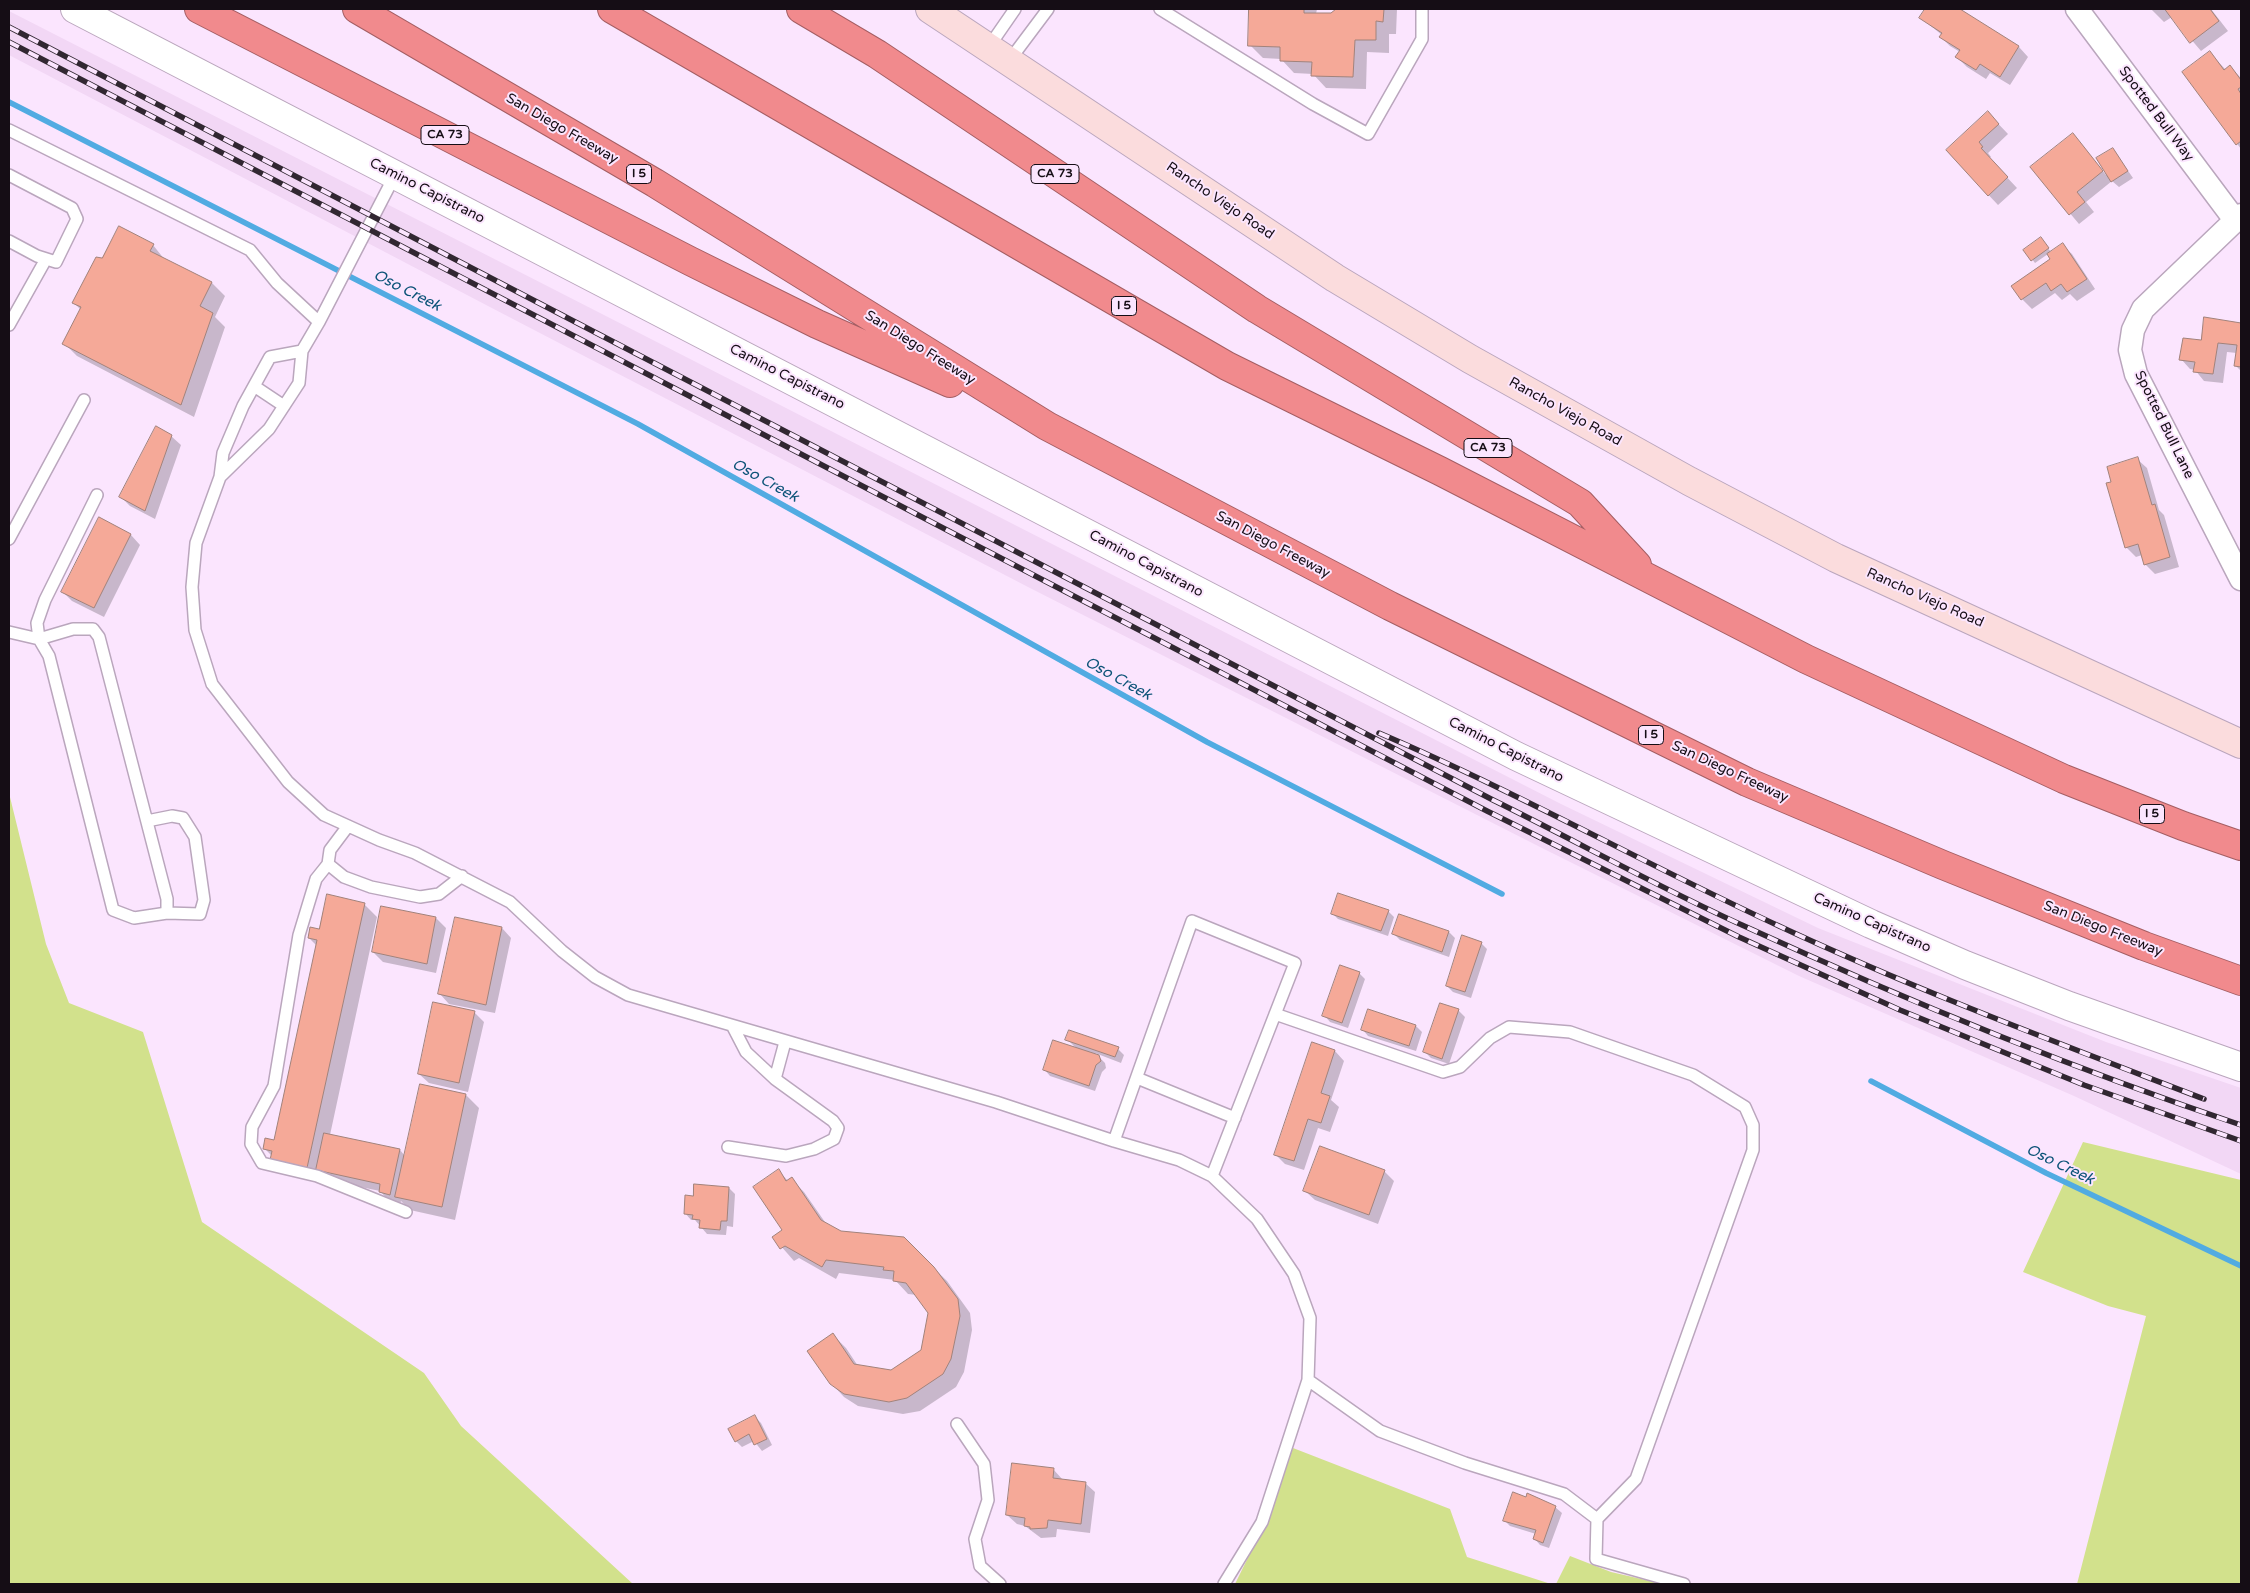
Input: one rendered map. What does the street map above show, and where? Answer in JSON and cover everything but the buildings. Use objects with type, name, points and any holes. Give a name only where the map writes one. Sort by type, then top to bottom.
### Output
[{"type":"highway","name":"CA 73","points":[[199,9],[816,324],[1047,426]]},
{"type":"highway","name":"San Diego Freeway","points":[[357,9],[656,183],[1047,426],[1390,606],[1747,782],[1943,865],[2135,942],[2241,981]]},
{"type":"highway","name":"I 5","points":[[612,9],[1227,366],[1440,470],[1806,659],[2006,753],[2183,826],[2241,846]]},
{"type":"highway","name":"CA 73","points":[[801,9],[877,54],[1266,314],[1580,503],[1649,579]]},
{"type":"main road","name":"Rancho Viejo Road","points":[[930,9],[1335,278],[1470,360],[1688,481],[1836,558],[2241,744]]},
{"type":"street","name":"Camino Capistrano","points":[[75,9],[1524,760],[1855,916],[1965,965],[2069,1006],[2241,1067]]},
{"type":"street","name":"Spotted Bull Way","points":[[2077,9],[2238,217]]},
{"type":"street","name":"Spotted Bull Lane","points":[[2238,217],[2143,309],[2133,330],[2130,350],[2136,374],[2241,580]]},
{"type":"lane","points":[[998,55],[1015,9]]},
{"type":"lane","points":[[998,55],[1048,9]]},
{"type":"lane","points":[[1160,9],[1313,104],[1368,134],[1422,39],[1422,9]]},
{"type":"lane","points":[[9,130],[250,250],[277,283],[319,322]]},
{"type":"lane","points":[[9,175],[72,208],[77,219],[56,262],[9,241]]},
{"type":"lane","points":[[220,477],[269,429],[299,383],[302,352],[395,175]]},
{"type":"lane","points":[[9,325],[46,259]]},
{"type":"lane","points":[[302,352],[270,357],[243,406],[222,453],[220,477],[196,543],[192,587],[195,630],[212,684],[288,782],[324,815],[379,840],[415,853],[510,902],[562,950],[595,977],[628,995],[996,1102],[1114,1142],[1179,1160],[1212,1176],[1257,1219],[1294,1274],[1310,1318],[1308,1380],[1262,1522],[1224,1584]]},
{"type":"lane","points":[[254,386],[284,406]]},
{"type":"lane","points":[[9,539],[84,400]]},
{"type":"lane","points":[[97,495],[44,600],[37,623],[39,639],[49,656],[114,910],[134,918],[167,913],[200,914],[204,900],[195,837],[182,818],[172,816],[147,821]]},
{"type":"lane","points":[[9,632],[39,639],[73,629],[93,629],[98,637],[167,899],[167,913]]},
{"type":"lane","points":[[348,826],[330,850],[328,864],[316,879],[299,935],[274,1086],[252,1127],[251,1144],[262,1163],[317,1176],[406,1212]]},
{"type":"lane","points":[[328,864],[344,877],[371,888],[420,897],[439,894],[462,876]]},
{"type":"lane","points":[[1114,1142],[1192,922],[1295,963],[1212,1176]]},
{"type":"lane","points":[[1275,1014],[1442,1072],[1460,1066],[1490,1038],[1509,1027],[1570,1032],[1693,1075],[1745,1106],[1753,1125],[1753,1150],[1728,1223],[1636,1478],[1597,1519],[1596,1559],[1684,1584]]},
{"type":"lane","points":[[728,1147],[786,1156],[814,1149],[834,1139],[838,1128],[833,1121],[775,1079],[746,1052],[733,1027]]},
{"type":"lane","points":[[775,1079],[785,1042]]},
{"type":"lane","points":[[1137,1078],[1235,1118]]},
{"type":"lane","points":[[1308,1380],[1380,1431],[1465,1463],[1564,1494],[1597,1519]]},
{"type":"lane","points":[[957,1424],[984,1464],[988,1500],[974,1539],[980,1566],[1000,1584]]},
{"type":"shaded area","points":[[9,11],[1561,804],[1818,928],[2106,1042],[2241,1088],[2241,1174],[2074,1096],[1799,976],[1028,587],[488,306],[9,55]]},
{"type":"green space","points":[[9,793],[46,944],[69,1003],[143,1032],[202,1222],[424,1373],[461,1426],[633,1584],[9,1584]]},
{"type":"green space","points":[[2083,1142],[2241,1180],[2241,1584],[2077,1584],[2146,1316],[2108,1306],[2023,1272]]},
{"type":"green space","points":[[1293,1448],[1450,1509],[1467,1557],[1551,1584],[1235,1584],[1267,1519]]},
{"type":"green space","points":[[1570,1556],[1611,1572],[1663,1584],[1556,1584]]},
{"type":"waterway","name":"Oso Creek","points":[[9,102],[638,424],[1207,742],[1502,894]]},
{"type":"waterway","name":"Oso Creek","points":[[1871,1081],[2046,1173],[2241,1266]]},
{"type":"railway","points":[[9,27],[1679,895],[1803,953],[1989,1032],[2114,1080],[2241,1125]]},
{"type":"railway","points":[[9,42],[1487,811],[1739,937],[1900,1010],[2084,1085],[2241,1141]]},
{"type":"railway","points":[[1379,733],[1530,803],[1729,902],[1831,950],[1990,1016],[2204,1099]]}]
